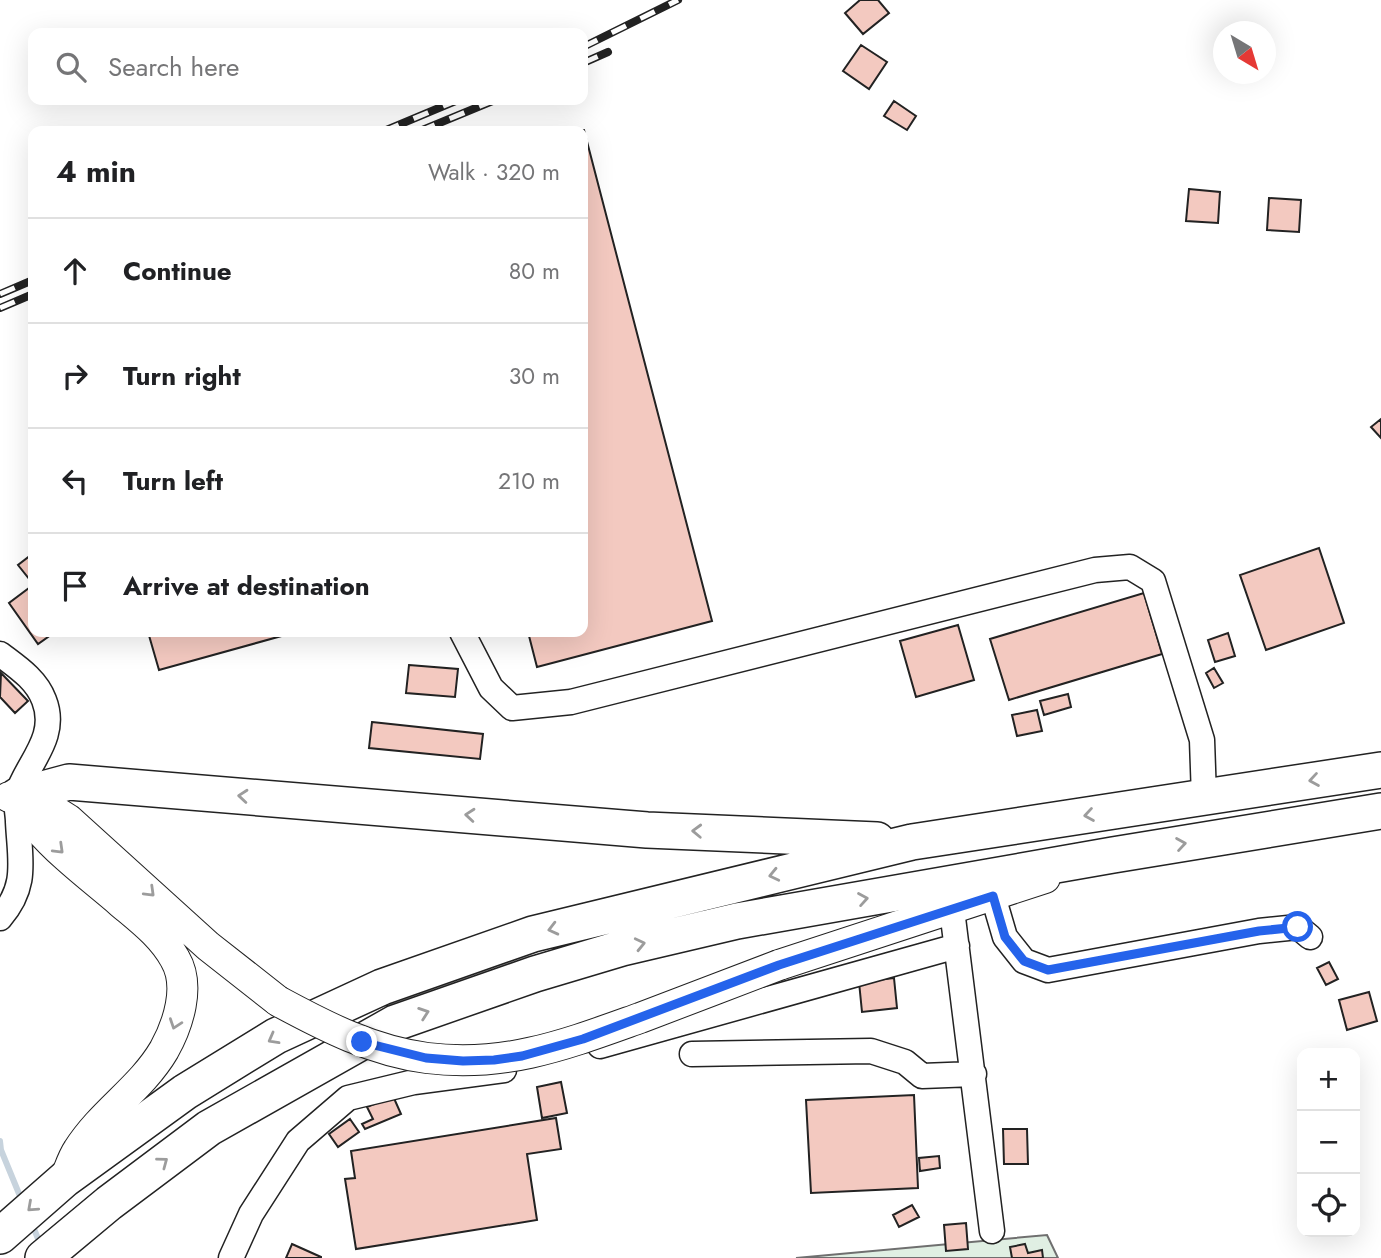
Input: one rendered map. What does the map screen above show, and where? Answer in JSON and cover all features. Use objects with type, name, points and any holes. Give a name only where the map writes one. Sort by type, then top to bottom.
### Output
[{"type":"highway","points":[[0,1236],[65,1179],[185,1092],[276,1036],[382,987],[533,934],[912,842],[1381,770]]},
{"type":"highway","points":[[8,797],[69,782],[647,830],[912,842]]},
{"type":"highway","points":[[43,1258],[108,1203],[209,1128],[395,1023],[536,974],[622,948],[737,921],[1381,811]]},
{"type":"main road","points":[[8,797],[47,806],[69,820],[208,946],[278,1001],[362,1042],[426,1058],[494,1060],[522,1056],[583,1039],[779,965],[1113,855]]},
{"type":"main road","points":[[8,797],[64,854],[158,935],[176,960],[180,973],[180,1010],[167,1045],[148,1074],[92,1131],[76,1152],[65,1179]]},
{"type":"street","points":[[465,637],[491,688],[512,708],[571,702],[1095,570],[1130,567],[1153,581],[1202,740],[1203,797]]},
{"type":"street","points":[[0,654],[30,677],[44,700],[47,722],[41,748],[8,797],[20,886],[0,918]]},
{"type":"street","points":[[993,896],[1005,937],[1024,961],[1048,970],[1259,931],[1298,927],[1310,937]]},
{"type":"street","points":[[952,910],[992,1231]]},
{"type":"street","points":[[231,1258],[251,1214],[298,1142],[348,1098],[414,1082],[497,1072],[957,946]]},
{"type":"street","points":[[692,1054],[871,1051],[905,1062],[922,1076],[974,1074]]},
{"type":"green space","points":[[1047,1235],[1058,1258],[796,1258]]},
{"type":"building","points":[[860,0],[878,0],[889,13],[863,34],[845,13]]},
{"type":"building","points":[[861,45],[887,62],[869,89],[843,71]]},
{"type":"building","points":[[894,101],[916,116],[907,130],[884,116]]},
{"type":"building","points":[[588,145],[712,621],[537,667],[529,637],[588,637]]},
{"type":"building","points":[[1189,189],[1220,192],[1218,223],[1186,221]]},
{"type":"building","points":[[1269,198],[1301,200],[1299,232],[1267,230]]},
{"type":"building","points":[[1381,419],[1381,438],[1371,427]]},
{"type":"building","points":[[1319,548],[1344,623],[1266,650],[1240,575]]},
{"type":"building","points":[[28,557],[28,578],[18,565]]},
{"type":"building","points":[[28,589],[28,630],[9,603]]},
{"type":"building","points":[[1144,593],[1162,654],[1009,700],[990,639]]},
{"type":"building","points":[[958,625],[974,680],[916,697],[900,641]]},
{"type":"building","points":[[1228,633],[1235,656],[1215,662],[1208,640]]},
{"type":"building","points":[[33,637],[48,637],[38,644]]},
{"type":"building","points":[[149,637],[278,637],[159,670]]},
{"type":"building","points":[[409,665],[458,669],[455,697],[406,693]]},
{"type":"building","points":[[1214,668],[1223,683],[1214,688],[1206,673]]},
{"type":"building","points":[[1,673],[28,701],[15,713],[0,697]]},
{"type":"building","points":[[1068,694],[1071,707],[1044,715],[1040,701]]},
{"type":"building","points":[[1037,710],[1042,731],[1017,736],[1012,715]]},
{"type":"building","points":[[372,722],[483,734],[480,759],[369,748]]},
{"type":"building","points":[[1329,962],[1338,979],[1326,985],[1317,968]]},
{"type":"building","points":[[894,978],[897,1008],[862,1012],[859,982]]},
{"type":"building","points":[[1369,992],[1377,1021],[1347,1030],[1339,1000]]},
{"type":"building","points":[[561,1082],[567,1113],[542,1118],[537,1087]]},
{"type":"building","points":[[914,1095],[918,1188],[811,1193],[806,1100]]},
{"type":"building","points":[[393,1096],[401,1114],[365,1129],[362,1124],[373,1119],[367,1107]]},
{"type":"building","points":[[556,1118],[561,1149],[527,1154],[537,1220],[356,1249],[345,1179],[355,1178],[351,1151]]},
{"type":"building","points":[[350,1119],[359,1132],[338,1147],[329,1134]]},
{"type":"building","points":[[1003,1129],[1027,1129],[1028,1164],[1004,1164]]},
{"type":"building","points":[[939,1156],[940,1168],[920,1171],[919,1158]]},
{"type":"building","points":[[912,1205],[919,1217],[899,1227],[893,1215]]},
{"type":"building","points":[[966,1223],[968,1249],[946,1251],[944,1225]]},
{"type":"building","points":[[292,1244],[321,1257],[321,1258],[286,1258]]},
{"type":"building","points":[[1025,1244],[1028,1253],[1042,1250],[1043,1258],[1012,1258],[1010,1247]]},
{"type":"waterway","points":[[0,1141],[1,1150],[22,1201]]},
{"type":"waterway","points":[[32,1224],[41,1246]]},
{"type":"railway","points":[[588,45],[678,0]]},
{"type":"railway","points":[[588,61],[608,52]]},
{"type":"railway","points":[[396,126],[446,105]]},
{"type":"railway","points":[[432,126],[483,105]]},
{"type":"railway","points":[[0,294],[28,282]]},
{"type":"railway","points":[[0,308],[28,296]]},
{"type":"route","points":[[362,1042],[426,1058],[463,1061],[522,1056],[583,1039],[779,965],[993,896],[1005,937],[1024,961],[1048,970],[1259,931],[1298,927]]}]
